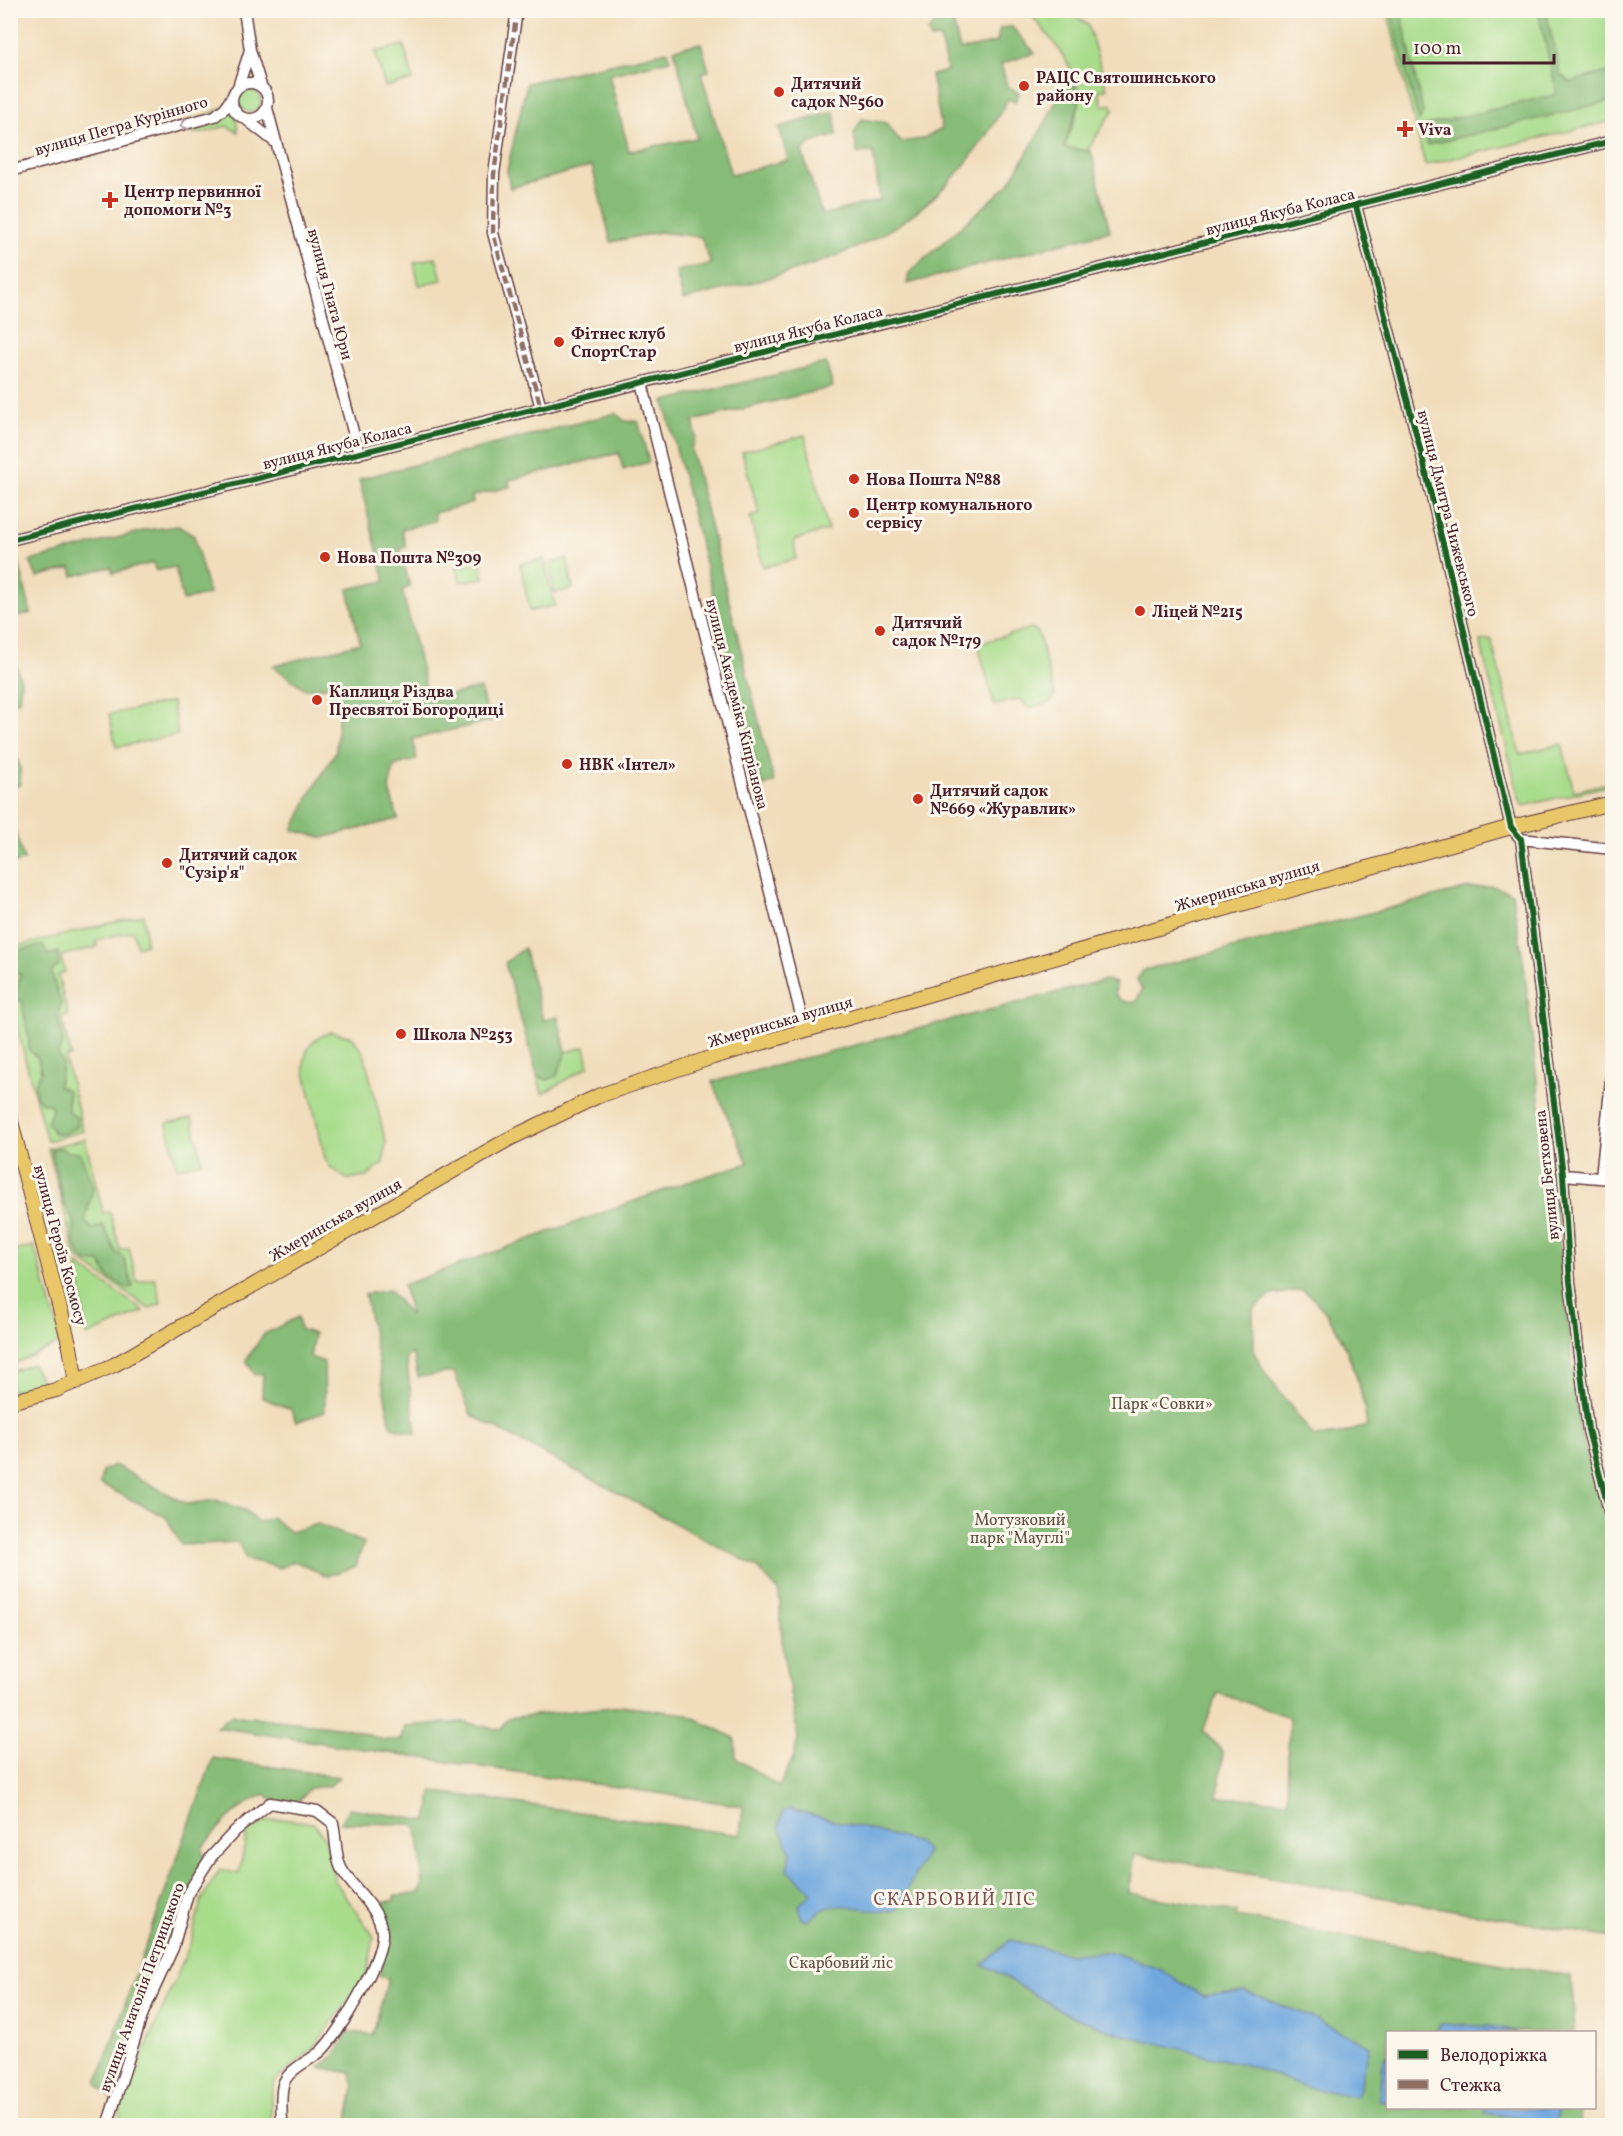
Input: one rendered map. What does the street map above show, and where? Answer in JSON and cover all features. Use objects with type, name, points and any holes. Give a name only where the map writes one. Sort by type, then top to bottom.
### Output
[{"type":"main road","name":"Жмеринська вулиця","points":[[10,1402],[76,1382],[114,1365],[500,1144],[578,1104],[713,1057],[1510,827],[1612,803]]},
{"type":"main road","name":"вулиця Героїв Космосу","points":[[10,1118],[70,1347],[76,1382]]},
{"type":"street","points":[[244,10],[250,50],[261,86],[268,96],[267,108],[259,117],[247,120]]},
{"type":"street","points":[[517,10],[494,174],[493,233],[541,408]]},
{"type":"street","points":[[250,50],[238,87],[232,97],[233,109],[275,142]]},
{"type":"street","points":[[238,87],[249,82],[261,86]]},
{"type":"street","name":"вулиця Петра Курінного","points":[[10,171],[214,116],[225,108],[232,97]]},
{"type":"street","name":"вулиця Гната Юри","points":[[267,108],[359,454]]},
{"type":"street","name":"вулиця Якуба Коласа","points":[[10,540],[1612,141]]},
{"type":"street","name":"вулиця Дмитра Чижевського","points":[[1356,206],[1421,452],[1510,827]]},
{"type":"street","name":"вулиця Академіка Кіпріанова","points":[[642,383],[805,1032]]},
{"type":"street","points":[[1510,827],[1521,839],[1612,849]]},
{"type":"street","name":"вулиця Бетховена","points":[[1521,839],[1563,1175],[1570,1282],[1588,1430],[1610,1507],[1612,1522]]},
{"type":"street","points":[[1563,1175],[1607,1179],[1612,1070]]},
{"type":"street","name":"вулиця Анатолія Петрицького","points":[[107,2126],[143,2013],[173,1948],[188,1893],[219,1848],[235,1831],[270,1803],[317,1811],[333,1823],[339,1865],[370,1904],[382,1931],[380,1949],[370,1978],[322,2050],[288,2075],[283,2084],[282,2126]]},
{"type":"green space","points":[[1028,11],[1075,11],[1077,17],[1088,25],[1107,89],[1099,91],[1103,106],[1111,104],[1114,109],[1087,151],[1064,148],[1079,103],[1075,78],[1062,54]]},
{"type":"green space","points":[[1387,11],[1612,11],[1612,121],[1425,165]]},
{"type":"green space","points":[[1390,11],[1401,11],[1423,113],[1419,121]]},
{"type":"green space","points":[[1538,11],[1546,11],[1560,74],[1570,82],[1612,71],[1612,101],[1427,145],[1423,126],[1557,94]]},
{"type":"green space","points":[[951,13],[960,50],[997,42],[1000,28],[1012,27],[1035,53],[1001,64],[1007,86],[1019,93],[1015,102],[1008,99],[978,148],[945,186],[910,217],[872,240],[830,258],[736,287],[683,300],[676,271],[711,264],[701,237],[659,232],[611,242],[592,166],[510,188],[507,170],[527,83],[668,51],[670,60],[609,75],[629,151],[697,138],[674,49],[701,43],[709,71],[701,73],[731,175],[788,160],[779,127],[834,112],[837,135],[811,143],[802,151],[822,215],[880,200],[873,152],[857,153],[854,133],[862,119],[886,123],[901,142],[922,139],[942,129],[931,75],[947,71],[940,38],[931,39],[928,32],[934,24]]},
{"type":"green space","points":[[404,45],[413,80],[385,87],[375,52]]},
{"type":"green space","points":[[1071,70],[1079,103],[1064,148],[1091,151],[1110,231],[907,284],[909,273],[1008,185],[1044,125]]},
{"type":"green space","points":[[250,90],[260,97],[261,101],[254,111],[250,112],[240,105],[239,101],[246,91]]},
{"type":"green space","points":[[230,104],[236,116],[238,132],[226,126],[203,133],[190,133],[186,126]]},
{"type":"green space","points":[[436,257],[442,280],[419,285],[414,263]]},
{"type":"green space","points":[[826,363],[833,387],[693,421],[696,436],[691,449],[774,782],[762,787],[664,401]]},
{"type":"green space","points":[[616,413],[624,421],[638,421],[649,462],[623,470],[619,453],[509,480],[510,487],[472,496],[473,503],[434,513],[435,521],[402,529],[406,547],[400,549],[410,587],[402,590],[429,700],[480,688],[486,710],[492,712],[491,721],[413,739],[417,759],[394,766],[389,789],[398,819],[322,838],[293,830],[310,794],[336,751],[339,706],[332,686],[305,689],[273,666],[360,643],[348,589],[385,581],[359,479]]},
{"type":"green space","points":[[805,435],[828,530],[794,540],[796,559],[763,567],[750,517],[759,514],[742,452]]},
{"type":"green space","points":[[178,526],[194,536],[209,594],[183,601],[175,567],[156,571],[153,563],[113,573],[111,567],[73,576],[71,568],[37,577],[30,561],[147,530]]},
{"type":"green space","points":[[544,559],[555,606],[530,611],[520,564]]},
{"type":"green space","points":[[567,559],[573,589],[555,593],[549,563]]},
{"type":"green space","points":[[481,562],[484,578],[460,582],[457,566]]},
{"type":"green space","points":[[19,563],[31,613],[11,618],[11,565]]},
{"type":"green space","points":[[1031,628],[1038,632],[1055,696],[1049,703],[1029,708],[1020,699],[994,705],[978,644]]},
{"type":"green space","points":[[1491,639],[1520,754],[1562,744],[1574,791],[1612,782],[1612,785],[1523,806],[1480,641]]},
{"type":"green space","points":[[10,645],[21,681],[19,701],[11,703]]},
{"type":"green space","points":[[172,702],[178,735],[116,747],[109,714]]},
{"type":"green space","points":[[11,740],[20,768],[20,785],[11,788]]},
{"type":"green space","points":[[11,819],[24,860],[10,864]]},
{"type":"green space","name":"Парк «Совки»","points":[[1492,886],[1512,893],[1524,965],[1540,1106],[1549,1146],[1579,1426],[1606,1521],[1612,1569],[1612,1938],[1135,1854],[1129,1893],[1237,1912],[1236,1917],[1571,1976],[1575,2031],[1386,2031],[1386,2109],[1579,2109],[1581,2125],[347,2125],[354,2087],[351,2073],[319,2067],[335,2055],[348,2032],[373,2034],[388,1979],[379,1976],[385,1939],[382,1924],[373,1903],[394,1901],[395,1895],[416,1894],[421,1891],[423,1883],[417,1828],[413,1824],[340,1823],[349,1808],[427,1821],[432,1792],[740,1835],[743,1806],[216,1727],[232,1715],[347,1728],[384,1740],[402,1740],[405,1726],[464,1722],[501,1730],[507,1718],[621,1706],[686,1714],[735,1738],[736,1758],[779,1787],[794,1756],[798,1738],[783,1652],[779,1592],[757,1567],[471,1415],[454,1372],[418,1377],[413,1354],[406,1357],[416,1434],[391,1427],[365,1294],[389,1290],[411,1316],[403,1285],[684,1183],[748,1163],[712,1082],[1105,980],[1116,983],[1115,994],[1119,999],[1127,1002],[1136,1001],[1142,990],[1137,979],[1144,970],[1465,889]],"holes":[[[1302,1290],[1315,1301],[1338,1332],[1347,1351],[1360,1390],[1367,1426],[1339,1434],[1314,1437],[1266,1374],[1254,1352],[1253,1309],[1272,1295]],[[1218,1693],[1289,1717],[1287,1801],[1218,1797],[1223,1752],[1203,1731]]]},
{"type":"green space","points":[[144,915],[146,944],[137,947],[133,931],[96,940],[97,947],[61,956],[65,972],[58,975],[68,1015],[61,1017],[71,1056],[65,1058],[83,1131],[47,1141],[11,1005],[10,948]]},
{"type":"green space","points":[[43,945],[48,955],[58,952],[59,965],[51,972],[61,1003],[58,1017],[63,1043],[58,1053],[63,1064],[58,1086],[68,1090],[68,1111],[76,1117],[78,1126],[64,1134],[54,1133],[47,1123],[52,1109],[50,1104],[44,1104],[36,1097],[35,1084],[41,1072],[38,1058],[29,1050],[23,1002],[16,999],[17,985],[21,975],[11,972],[11,952]]},
{"type":"green space","points":[[524,948],[543,1020],[558,1017],[566,1052],[557,1076],[547,1080],[537,1075],[505,963]]},
{"type":"green space","points":[[332,1032],[352,1037],[364,1053],[386,1143],[383,1163],[367,1177],[347,1179],[330,1167],[325,1158],[304,1061],[311,1044]]},
{"type":"green space","points":[[585,1047],[589,1066],[542,1094],[537,1075],[547,1080],[566,1052]]},
{"type":"green space","points":[[192,1118],[202,1162],[177,1168],[167,1123]]},
{"type":"green space","points":[[85,1139],[103,1213],[110,1212],[120,1250],[129,1248],[137,1282],[155,1278],[161,1303],[149,1309],[76,1257],[48,1148]]},
{"type":"green space","points":[[60,1148],[68,1152],[80,1152],[93,1188],[85,1221],[92,1229],[103,1225],[116,1252],[124,1258],[133,1287],[126,1288],[109,1278],[100,1262],[88,1262],[79,1255],[74,1240],[74,1221],[64,1204],[51,1149]]},
{"type":"green space","points":[[34,1246],[62,1342],[11,1365],[11,1335],[18,1324],[11,1295],[10,1252]]},
{"type":"green space","points":[[77,1264],[144,1311],[87,1336]]},
{"type":"green space","points":[[298,1317],[300,1329],[314,1334],[310,1357],[324,1362],[325,1412],[296,1422],[291,1409],[262,1398],[263,1373],[255,1375],[246,1360],[264,1334]]},
{"type":"green space","points":[[32,1364],[43,1383],[11,1392],[11,1372]]},
{"type":"green space","points":[[114,1465],[187,1504],[216,1500],[246,1511],[258,1522],[272,1517],[290,1532],[318,1524],[364,1543],[355,1567],[327,1576],[294,1561],[281,1568],[246,1559],[238,1542],[181,1545],[166,1517],[100,1484],[102,1471]]},
{"type":"green space","points":[[213,1758],[339,1777],[330,1786],[310,1788],[297,1803],[272,1800],[266,1794],[246,1804],[230,1816],[202,1848],[205,1865],[178,1922],[111,2099],[97,2083]]},
{"type":"green space","points":[[281,1819],[313,1823],[325,1838],[335,1881],[374,1937],[367,1974],[313,2049],[275,2081],[271,2099],[271,2125],[119,2126],[121,2107],[191,1942],[201,1901],[220,1869],[239,1874],[247,1833],[264,1822]]},
{"type":"water","points":[[790,1809],[917,1842],[927,1851],[897,1910],[876,1911],[854,1906],[830,1907],[808,1921],[802,1919],[799,1905],[812,1893],[787,1869],[791,1853],[779,1827],[783,1811]]},
{"type":"water","points":[[1010,1940],[1069,1954],[1112,1952],[1161,1970],[1203,1996],[1245,1991],[1316,2019],[1370,2046],[1357,2097],[1306,2087],[1254,2067],[1116,2033],[1067,2014],[983,1964]]},
{"type":"water","points":[[1439,2024],[1496,2027],[1515,2031],[1436,2031]]},
{"type":"water","points":[[1386,2056],[1386,2102],[1379,2101],[1382,2061]]},
{"type":"water","points":[[1485,2109],[1559,2109],[1556,2122],[1484,2113]]},
{"type":"marked path","points":[[517,10],[494,174],[493,233],[541,408]]},
{"type":"cycle path","points":[[10,540],[1612,141]]},
{"type":"cycle path","points":[[1356,206],[1421,452],[1511,827],[1521,839],[1563,1175],[1570,1282],[1588,1430],[1612,1522]]},
{"type":"place","name":"РАЦС Святошинського району","points":[[1024,86]]},
{"type":"place","name":"Дитячий садок №560","points":[[779,92]]},
{"type":"place","name":"Viva","points":[[1405,129]]},
{"type":"place","name":"Центр первинної допомоги №3","points":[[110,200]]},
{"type":"place","name":"Фітнес клуб СпортСтар","points":[[559,342]]},
{"type":"place","name":"Нова Пошта №88","points":[[854,479]]},
{"type":"place","name":"Центр комунального сервісу","points":[[854,513]]},
{"type":"place","name":"Нова Пошта №309","points":[[325,557]]},
{"type":"place","name":"Ліцей №215","points":[[1140,611]]},
{"type":"place","name":"Дитячий садок №179","points":[[880,631]]},
{"type":"place","name":"Каплиця Різдва Пресвятої Богородиці","points":[[317,700]]},
{"type":"place","name":"НВК «Інтел»","points":[[567,764]]},
{"type":"place","name":"Дитячий садок №669 «Журавлик»","points":[[918,799]]},
{"type":"place","name":"Дитячий садок \"Сузір'я\"","points":[[167,863]]},
{"type":"place","name":"Школа №253","points":[[401,1034]]},
{"type":"district","name":"СКАРБОВИЙ ЛІС","points":[[955,1899]]},
{"type":"park label","name":"Мотузковий парк \"Мауглі\"","points":[[1020,1528]]},
{"type":"park label","name":"Скарбовий ліс","points":[[841,1962]]}]
